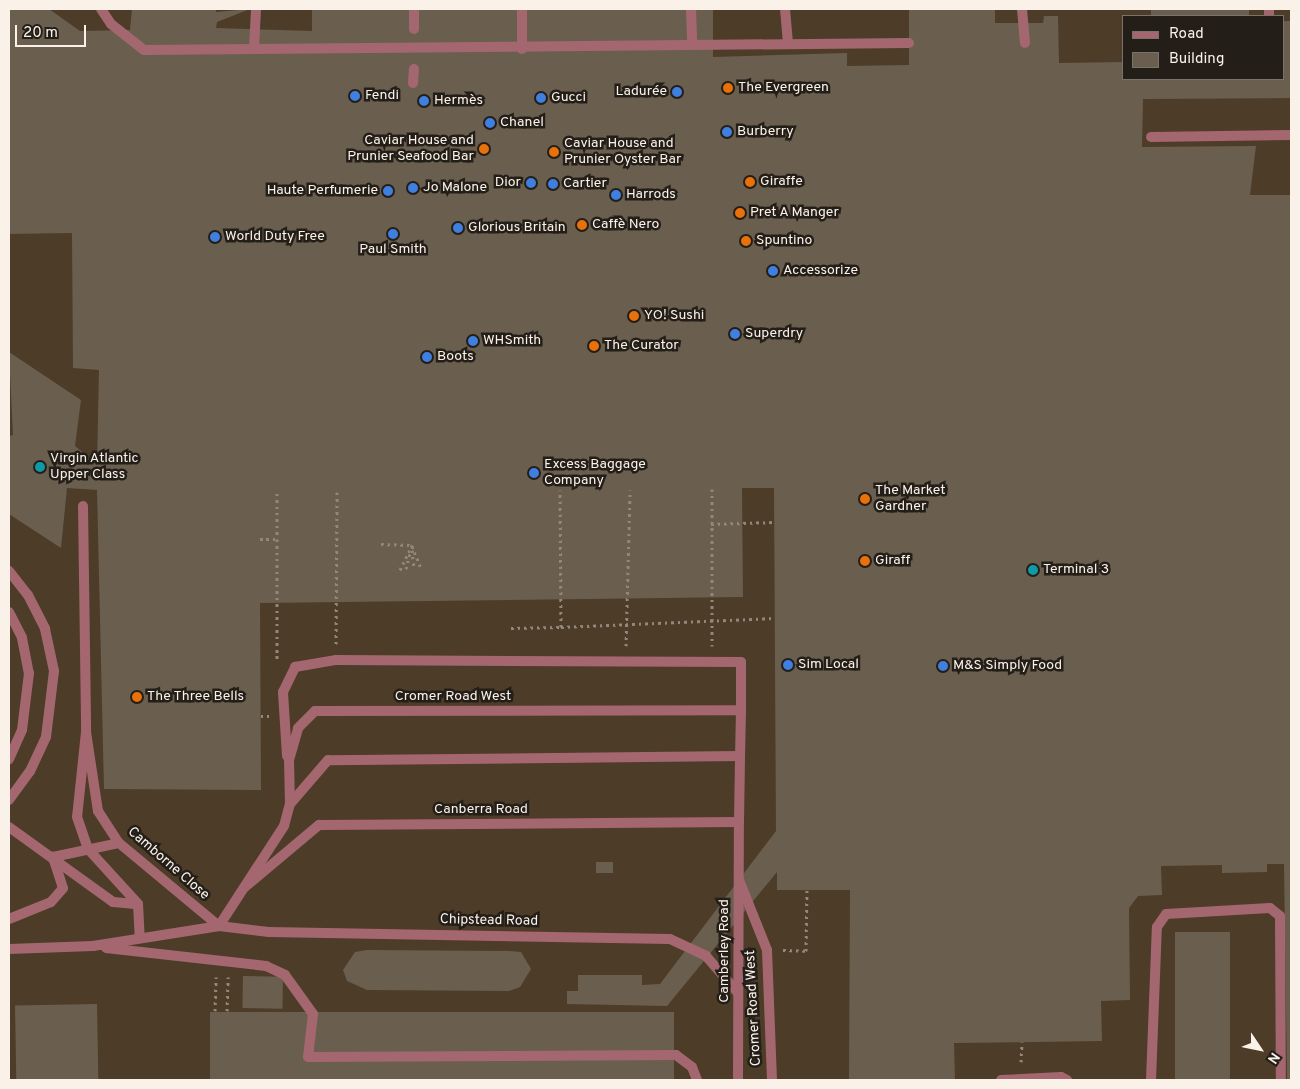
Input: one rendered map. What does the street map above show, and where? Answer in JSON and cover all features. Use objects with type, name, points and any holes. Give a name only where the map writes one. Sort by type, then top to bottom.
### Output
[{"type":"street","points":[[101,9],[111,24],[144,50],[522,49],[692,43],[909,43]]},
{"type":"street","points":[[254,50],[256,9]]},
{"type":"street","points":[[414,9],[414,29]]},
{"type":"street","points":[[522,9],[522,49]]},
{"type":"street","points":[[691,9],[692,43]]},
{"type":"street","points":[[785,9],[788,42]]},
{"type":"street","points":[[1022,9],[1025,43]]},
{"type":"street","points":[[413,83],[414,69]]},
{"type":"street","points":[[1151,137],[1291,134]]},
{"type":"street","name":"Camborne Close","points":[[83,506],[86,732],[77,817],[88,849],[138,904]]},
{"type":"street","points":[[9,571],[28,595],[45,629],[54,671],[46,737],[30,771],[9,800]]},
{"type":"street","points":[[9,612],[22,638],[29,673],[22,730],[9,759]]},
{"type":"street","points":[[336,660],[741,662],[740,756],[328,760],[290,804],[283,692],[295,667],[336,660]]},
{"type":"street","name":"Cromer Road West","points":[[219,926],[284,826],[290,804],[289,760],[298,728],[315,711],[741,710]]},
{"type":"street","name":"Camborne Close","points":[[86,732],[98,811],[119,843],[219,926]]},
{"type":"street","name":"Camberley Road","points":[[738,1080],[740,756]]},
{"type":"street","name":"Canberra Road","points":[[245,887],[319,825],[739,822]]},
{"type":"street","points":[[9,827],[113,902],[138,904],[140,938]]},
{"type":"street","points":[[53,857],[119,843]]},
{"type":"street","points":[[9,919],[51,902],[63,888],[53,857]]},
{"type":"street","name":"Cromer Road West","points":[[739,879],[767,950],[772,1080]]},
{"type":"street","points":[[1151,1080],[1157,928],[1166,914],[1270,908],[1280,916],[1281,1080]]},
{"type":"street","name":"Chipstead Road","points":[[93,946],[219,926],[269,932],[670,939],[706,956],[738,993]]},
{"type":"street","points":[[9,949],[93,946],[266,966],[284,975],[300,993],[313,1014],[308,1057],[674,1055],[692,1067],[697,1080]]},
{"type":"street","points":[[1001,1080],[1061,1077],[1068,1080]]},
{"type":"path","points":[[712,489],[712,662]]},
{"type":"path","points":[[560,490],[560,627]]},
{"type":"path","points":[[625,661],[630,490]]},
{"type":"path","points":[[277,492],[277,669]]},
{"type":"path","points":[[336,660],[337,492]]},
{"type":"path","points":[[711,524],[775,522]]},
{"type":"path","points":[[260,539],[277,539]]},
{"type":"path","points":[[381,544],[412,545]]},
{"type":"path","points":[[412,545],[421,568]]},
{"type":"path","points":[[406,569],[412,545]]},
{"type":"path","points":[[412,545],[414,569]]},
{"type":"path","points":[[400,570],[412,545]]},
{"type":"path","points":[[511,628],[775,618]]},
{"type":"path","points":[[767,950],[806,951],[807,890]]},
{"type":"path","points":[[215,1011],[216,960]]},
{"type":"path","points":[[227,1011],[228,962]]},
{"type":"shaded area","name":"Terminal 3","points":[[9,9],[1291,9],[1291,1080],[9,1080]]},
{"type":"building","name":"Terminal 3","points":[[9,9],[49,9],[80,31],[130,30],[132,9],[216,9],[216,12],[250,9],[217,22],[216,28],[312,31],[312,9],[713,9],[713,57],[847,53],[847,66],[909,65],[909,9],[995,9],[995,23],[1043,23],[1044,16],[1058,16],[1059,63],[1122,62],[1122,80],[1285,80],[1285,21],[1291,21],[1291,98],[1143,99],[1142,147],[1256,146],[1250,195],[1291,195],[1291,1080],[1287,1080],[1284,864],[1267,864],[1267,872],[1222,873],[1222,865],[1161,866],[1162,895],[1138,896],[1129,908],[1130,1000],[1101,1001],[1102,1041],[954,1043],[955,1080],[849,1080],[850,890],[777,890],[777,872],[667,1006],[567,1004],[567,991],[578,991],[578,975],[642,975],[642,985],[660,984],[776,831],[774,488],[742,488],[743,597],[260,603],[261,790],[104,789],[97,490],[67,488],[61,548],[9,514],[9,436],[13,435],[9,352],[81,400],[75,446],[97,465],[99,370],[73,368],[72,233],[9,234]]},
{"type":"building","points":[[1151,9],[1249,9],[1249,15],[1151,15]]},
{"type":"building","points":[[596,862],[613,862],[613,873],[596,873]]},
{"type":"building","points":[[1175,932],[1230,932],[1230,1080],[1175,1080]]},
{"type":"building","points":[[367,950],[521,952],[531,969],[520,987],[509,991],[367,990],[347,981],[343,970],[355,952]]},
{"type":"building","points":[[243,976],[283,977],[282,1009],[242,1008]]},
{"type":"building","points":[[97,1004],[98,1080],[16,1080],[15,1005]]},
{"type":"building","points":[[210,1012],[674,1012],[674,1080],[210,1080]]},
{"type":"place","name":"The Evergreen","points":[[728,88]]},
{"type":"place","name":"Ladurée","points":[[677,92]]},
{"type":"place","name":"Fendi","points":[[355,96]]},
{"type":"place","name":"Gucci","points":[[541,98]]},
{"type":"place","name":"Hermès","points":[[424,101]]},
{"type":"place","name":"Chanel","points":[[490,123]]},
{"type":"place","name":"Burberry","points":[[727,132]]},
{"type":"place","name":"Caviar House and Prunier Seafood Bar","points":[[484,149]]},
{"type":"place","name":"Caviar House and Prunier Oyster Bar","points":[[554,152]]},
{"type":"place","name":"Giraffe","points":[[750,182]]},
{"type":"place","name":"Dior","points":[[531,183]]},
{"type":"place","name":"Cartier","points":[[553,184]]},
{"type":"place","name":"Jo Malone","points":[[413,188]]},
{"type":"place","name":"Haute Perfumerie","points":[[388,191]]},
{"type":"place","name":"Harrods","points":[[616,195]]},
{"type":"place","name":"Pret A Manger","points":[[740,213]]},
{"type":"place","name":"Caffè Nero","points":[[582,225]]},
{"type":"place","name":"Glorious Britain","points":[[458,228]]},
{"type":"place","name":"Paul Smith","points":[[393,234]]},
{"type":"place","name":"World Duty Free","points":[[215,237]]},
{"type":"place","name":"Spuntino","points":[[746,241]]},
{"type":"place","name":"Accessorize","points":[[773,271]]},
{"type":"place","name":"YO! Sushi","points":[[634,316]]},
{"type":"place","name":"Superdry","points":[[735,334]]},
{"type":"place","name":"WHSmith","points":[[473,341]]},
{"type":"place","name":"The Curator","points":[[594,346]]},
{"type":"place","name":"Boots","points":[[427,357]]},
{"type":"place","name":"Virgin Atlantic Upper Class","points":[[40,467]]},
{"type":"place","name":"Excess Baggage Company","points":[[534,473]]},
{"type":"place","name":"The Market Gardner","points":[[865,499]]},
{"type":"place","name":"Giraff","points":[[865,561]]},
{"type":"place","name":"Terminal 3","points":[[1033,570]]},
{"type":"place","name":"Sim Local","points":[[788,665]]},
{"type":"place","name":"M&S Simply Food","points":[[943,666]]},
{"type":"place","name":"The Three Bells","points":[[137,697]]}]
